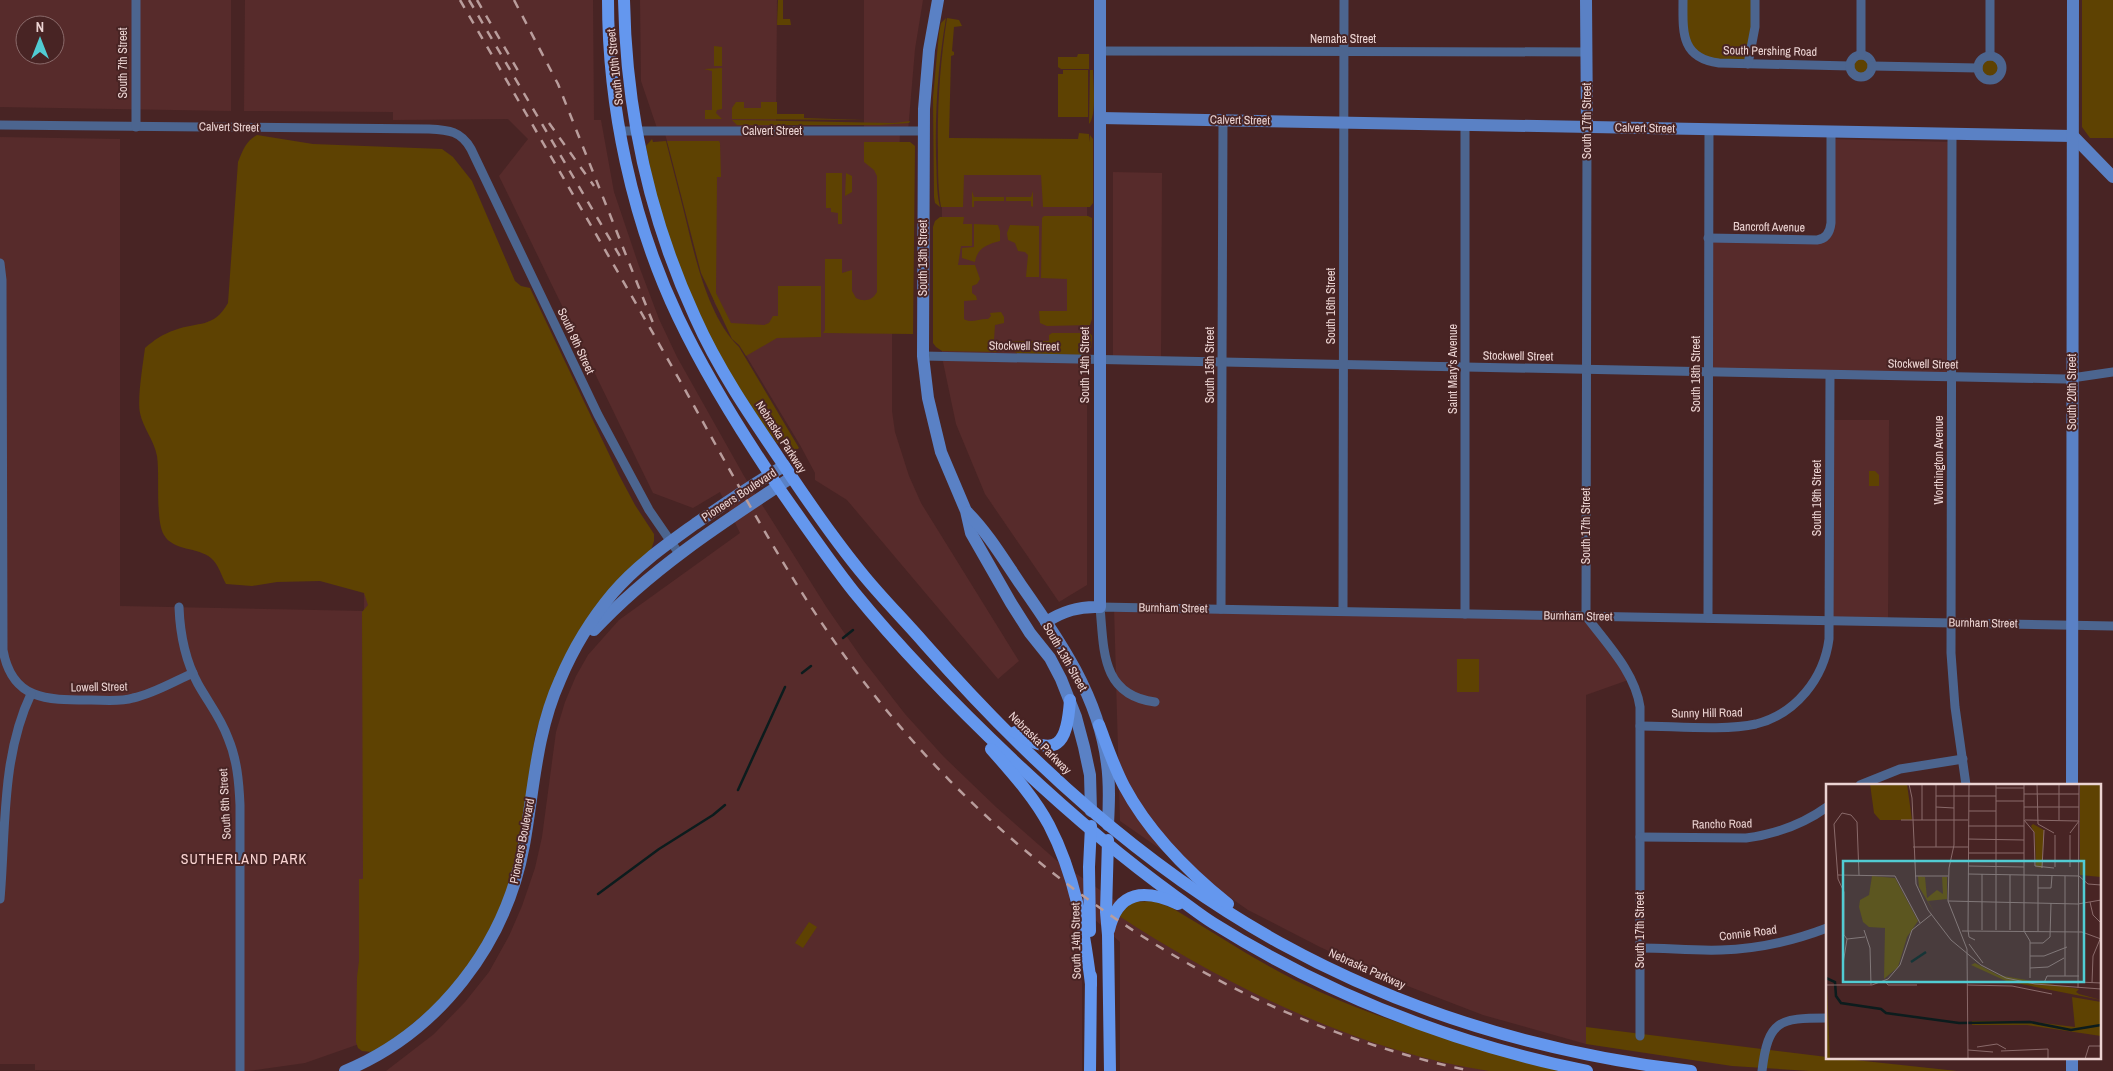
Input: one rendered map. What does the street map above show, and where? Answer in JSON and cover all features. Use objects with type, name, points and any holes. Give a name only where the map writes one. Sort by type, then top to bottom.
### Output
[{"type":"main road","name":"South 10th Street","points":[[608,0],[620,132]]},
{"type":"main road","name":"South 10th Street","points":[[624,0],[626,59],[636,132]]},
{"type":"main road","points":[[620,132],[638,207],[659,272],[668,296],[716,389],[814,539],[856,595],[951,701],[1018,780],[1048,825],[1076,891],[1086,940],[1091,984]]},
{"type":"main road","name":"Nebraska Parkway","points":[[636,132],[646,179],[667,248],[694,315],[717,361],[792,478],[824,524],[864,575],[951,674],[1038,762],[1091,811],[1174,876],[1214,903],[1265,934],[1353,979],[1414,1004],[1482,1028],[1555,1049],[1641,1065],[1691,1071]]},
{"type":"main road","points":[[1000,723],[1036,744],[1048,746],[1064,736],[1067,729],[1070,700]]},
{"type":"main road","points":[[951,701],[1091,831],[1208,920]]},
{"type":"main road","points":[[1099,725],[1124,785],[1155,833],[1203,884],[1265,934]]},
{"type":"main road","name":"South 14th Street","points":[[1090,1071],[1089,867],[1091,811]]},
{"type":"main road","points":[[1108,825],[1106,912],[1110,1071]]},
{"type":"main road","points":[[1108,934],[1113,916],[1120,904],[1126,899],[1140,894],[1169,900],[1208,920],[1300,973],[1381,1010],[1476,1043],[1553,1064],[1587,1071]]},
{"type":"street","name":"South 7th Street","points":[[136,0],[136,127]]},
{"type":"street","name":"South 13th Street","points":[[938,0],[929,50],[924,132],[923,356],[928,398],[936,434],[947,469],[966,511],[971,532],[988,565],[1030,633],[1050,658],[1062,678],[1070,700],[1090,775],[1091,811]]},
{"type":"street","name":"South 14th Street","points":[[1100,0],[1100,607],[1104,652],[1109,672],[1115,682],[1130,694],[1155,702]]},
{"type":"street","name":"South 16th Street","points":[[1343,611],[1344,0]]},
{"type":"street","name":"South 17th Street","points":[[1586,0],[1586,616],[1633,682],[1639,700],[1640,1036]]},
{"type":"street","name":"South Pershing Road","points":[[1683,0],[1685,40],[1693,52],[1712,62],[1850,66]]},
{"type":"street","points":[[1748,64],[1755,27],[1755,0]]},
{"type":"street","points":[[1861,0],[1861,55]]},
{"type":"street","points":[[1990,0],[1990,56]]},
{"type":"street","name":"South 20th Street","points":[[2072,784],[2073,0]]},
{"type":"street","name":"Nemaha Street","points":[[1100,51],[1586,52]]},
{"type":"street","points":[[1861,55],[1870,59],[1872,66],[1869,74],[1858,77],[1852,73],[1850,66],[1852,59],[1861,55]]},
{"type":"street","points":[[1990,56],[2000,62],[2002,70],[1998,77],[1992,80],[1985,79],[1980,74],[1978,68],[1982,60],[1990,56]]},
{"type":"street","points":[[1872,66],[1978,68]]},
{"type":"street","name":"Calvert Street","points":[[1100,118],[2073,136]]},
{"type":"street","name":"South 15th Street","points":[[1221,609],[1222,120]]},
{"type":"street","name":"Saint Mary's Avenue","points":[[1465,124],[1465,614]]},
{"type":"street","name":"Calvert Street","points":[[0,125],[436,129],[452,130],[458,133]]},
{"type":"street","name":"South 18th Street","points":[[1708,618],[1709,129]]},
{"type":"street","name":"Calvert Street","points":[[620,132],[924,132]]},
{"type":"street","name":"Bancroft Avenue","points":[[1708,238],[1817,240],[1827,235],[1831,223],[1831,132]]},
{"type":"street","name":"South 9th Street","points":[[458,133],[471,149],[598,415],[636,488],[680,555]]},
{"type":"street","name":"Worthington Avenue","points":[[1952,134],[1951,623],[1953,685],[1966,784]]},
{"type":"street","points":[[2073,136],[2113,177]]},
{"type":"street","points":[[0,263],[2,280],[2,650],[12,676],[31,694],[21,714],[12,750],[0,899]]},
{"type":"street","name":"Stockwell Street","points":[[923,356],[2072,379],[2113,372]]},
{"type":"street","name":"South 19th Street","points":[[1829,621],[1830,375]]},
{"type":"street","name":"Pioneers Boulevard","points":[[345,1071],[365,1067],[436,1012],[464,979],[491,939],[512,892],[519,869],[543,725],[554,694],[572,655],[592,622],[614,592],[649,558],[741,492],[784,466]]},
{"type":"street","name":"Pioneers Boulevard","points":[[572,655],[626,597],[680,555],[792,478]]},
{"type":"street","name":"South 13th Street","points":[[966,511],[980,524],[1072,664],[1099,725],[1107,764],[1109,791],[1108,825]]},
{"type":"street","name":"Burnham Street","points":[[1046,622],[1058,614],[1086,606],[2113,626]]},
{"type":"street","name":"South 8th Street","points":[[178,607],[182,640],[193,673],[228,738],[236,761],[239,784],[240,1071]]},
{"type":"street","name":"Sunny Hill Road","points":[[1640,726],[1739,726],[1756,724],[1779,715],[1803,696],[1818,675],[1828,646],[1829,621]]},
{"type":"street","name":"Lowell Street","points":[[31,694],[58,700],[128,700],[142,696],[193,673]]},
{"type":"street","points":[[1862,784],[1900,769],[1963,759]]},
{"type":"street","name":"Rancho Road","points":[[1640,837],[1746,838],[1764,836],[1797,825],[1826,808]]},
{"type":"street","name":"Connie Road","points":[[1640,948],[1720,950],[1749,948],[1799,938],[1826,928]]},
{"type":"street","points":[[1762,1071],[1767,1044],[1776,1027],[1793,1018],[1826,1018]]},
{"type":"street","points":[[2072,1058],[2072,1071]]},
{"type":"shaded area","points":[[0,0],[231,0],[231,111],[0,107]]},
{"type":"shaded area","points":[[245,0],[593,0],[594,120],[601,120],[614,192],[659,319],[677,357],[744,476],[827,608],[863,660],[905,714],[944,757],[996,807],[1056,860],[1172,939],[1525,1071],[1120,1071],[1120,942],[1069,897],[1076,930],[1082,982],[1082,1071],[386,1071],[434,1034],[465,1002],[489,972],[509,936],[535,868],[542,837],[556,732],[565,702],[576,676],[588,655],[619,620],[740,533],[720,492],[693,508],[653,493],[499,176],[528,139],[508,119],[393,120],[393,112],[244,111]]},
{"type":"shaded area","points":[[640,0],[777,0],[776,131],[864,131],[864,0],[923,0],[915,49],[908,131],[900,132],[892,335],[892,411],[895,432],[909,476],[921,503],[1019,661],[998,679],[847,500],[815,480],[815,473],[800,445],[715,304],[665,134],[658,131],[641,81]]},
{"type":"shaded area","points":[[778,0],[783,0],[783,19],[790,19],[791,25],[777,25]]},
{"type":"shaded area","points":[[1683,0],[1755,0],[1748,64],[1719,63],[1689,47]]},
{"type":"shaded area","points":[[2082,0],[2113,0],[2113,138],[2090,138],[2082,127]]},
{"type":"shaded area","points":[[946,18],[939,70],[936,122],[937,182],[940,207],[935,203],[934,197],[933,97],[939,33],[941,23]]},
{"type":"shaded area","points":[[947,18],[959,20],[962,26],[954,27],[952,51],[954,55],[951,56],[949,138],[1078,139],[1079,133],[1089,134],[1089,142],[1090,135],[1093,139],[1093,203],[1090,207],[1043,207],[1041,175],[964,175],[963,207],[941,207],[938,180],[938,119]]},
{"type":"shaded area","points":[[714,46],[722,47],[722,66],[714,66]]},
{"type":"shaded area","points":[[1078,54],[1089,54],[1089,69],[1061,69],[1058,67],[1058,57],[1077,57]]},
{"type":"shaded area","points":[[1861,58],[1867,60],[1869,66],[1867,72],[1861,74],[1855,72],[1853,66],[1855,60]]},
{"type":"shaded area","points":[[1990,60],[1998,68],[1990,76],[1982,68]]},
{"type":"shaded area","points":[[722,68],[722,109],[717,110],[716,113],[722,119],[705,119],[705,110],[712,110],[712,71],[704,69]]},
{"type":"shaded area","points":[[1063,70],[1088,70],[1088,117],[1058,117],[1058,74],[1063,74]]},
{"type":"shaded area","points":[[1090,70],[1093,70],[1094,98],[1093,114],[1089,124]]},
{"type":"shaded area","points":[[736,102],[744,102],[744,108],[761,108],[761,102],[777,102],[777,114],[804,114],[804,118],[865,120],[732,119],[732,108]]},
{"type":"shaded area","points":[[732,120],[894,123],[910,121],[909,123],[880,125],[737,125]]},
{"type":"shaded area","points":[[257,135],[313,144],[442,149],[453,157],[472,181],[515,281],[521,286],[530,288],[619,475],[635,505],[654,534],[651,550],[624,576],[544,706],[535,736],[518,851],[501,909],[471,962],[437,1003],[398,1036],[372,1052],[362,1051],[358,1048],[356,1042],[359,961],[359,879],[363,879],[362,612],[368,605],[364,593],[320,581],[277,582],[252,586],[226,584],[218,567],[211,558],[173,544],[168,540],[161,528],[157,456],[139,407],[145,348],[171,332],[211,321],[217,317],[228,303],[238,162],[247,143]]},
{"type":"shaded area","points":[[0,137],[120,139],[120,606],[364,611],[366,375],[566,376],[362,1043],[305,1063],[249,1071],[35,1070],[35,1064],[0,1064]]},
{"type":"shaded area","points":[[652,139],[653,142],[666,141],[698,268],[711,303],[719,320],[739,347],[799,448],[796,450],[780,442],[777,443],[731,377],[711,341],[678,264],[665,224],[646,146]]},
{"type":"shaded area","points":[[1831,139],[1952,142],[1952,377],[1709,372],[1708,238],[1817,240],[1827,235]]},
{"type":"shaded area","points":[[667,141],[719,141],[720,143],[721,177],[717,177],[716,293],[731,323],[764,325],[769,323],[773,316],[778,316],[778,286],[821,286],[821,337],[777,338],[746,356],[739,345],[732,339],[701,273]]},
{"type":"shaded area","points":[[864,142],[910,142],[915,146],[913,334],[823,333],[825,330],[825,259],[842,259],[842,273],[852,270],[852,291],[856,298],[868,300],[877,292],[877,176],[874,170],[864,162]]},
{"type":"shaded area","points":[[942,144],[1087,145],[1087,585],[1059,602],[985,494],[956,424],[942,357]]},
{"type":"shaded area","points":[[1113,172],[1162,173],[1161,362],[1113,361]]},
{"type":"shaded area","points":[[826,173],[842,173],[842,224],[838,224],[838,213],[831,212],[831,208],[826,208]]},
{"type":"shaded area","points":[[846,173],[852,176],[852,192],[845,196]]},
{"type":"shaded area","points":[[972,191],[974,197],[1004,197],[1004,201],[974,201],[974,207],[972,207]]},
{"type":"shaded area","points":[[1033,191],[1033,207],[1031,206],[1031,201],[1006,201],[1006,197],[1031,197]]},
{"type":"shaded area","points":[[1044,216],[1088,216],[1092,218],[1092,319],[1090,325],[1047,326],[1040,323],[1039,311],[1067,311],[1067,279],[1041,278],[1042,218]]},
{"type":"shaded area","points":[[940,217],[964,217],[963,224],[972,224],[972,246],[961,246],[958,265],[975,265],[980,279],[977,284],[972,286],[972,293],[976,296],[977,300],[964,301],[964,319],[970,321],[988,319],[991,316],[990,313],[1001,312],[1004,317],[1004,323],[995,325],[994,340],[1001,342],[997,352],[942,351],[933,343],[933,227],[935,221]]},
{"type":"shaded area","points":[[974,224],[998,225],[1000,231],[1000,241],[987,245],[981,250],[975,262],[962,258],[962,248],[974,247]]},
{"type":"shaded area","points":[[1010,225],[1039,226],[1039,277],[1026,277],[1028,255],[1025,252],[1018,251],[1015,243],[1008,240],[1007,233]]},
{"type":"shaded area","points":[[1052,333],[1090,333],[1092,336],[1091,349],[1082,355],[1017,353],[1011,350],[1012,341],[1049,341],[1049,335]]},
{"type":"shaded area","points":[[1830,420],[1889,420],[1888,622],[1829,621]]},
{"type":"shaded area","points":[[1869,471],[1875,471],[1879,475],[1879,486],[1869,486]]},
{"type":"shaded area","points":[[1114,607],[1586,616],[1631,679],[1586,695],[1586,1044],[1483,1015],[1392,980],[1320,947],[1248,910],[1120,821]]},
{"type":"shaded area","points":[[1457,659],[1479,659],[1479,692],[1457,692]]},
{"type":"shaded area","points":[[1154,901],[1172,908],[1282,973],[1320,992],[1379,1016],[1439,1036],[1561,1071],[1489,1071],[1441,1062],[1392,1049],[1296,1013],[1204,967],[1119,916],[1132,902]]},
{"type":"shaded area","points":[[809,922],[817,927],[803,948],[795,943]]},
{"type":"shaded area","points":[[1586,1027],[1826,1058],[1957,1071],[1809,1071],[1732,1066],[1586,1044]]},
{"type":"waterway","points":[[843,638],[853,630]]},
{"type":"waterway","points":[[802,673],[811,666]]},
{"type":"waterway","points":[[738,790],[785,687]]},
{"type":"waterway","points":[[598,894],[659,849],[713,815],[725,805]]},
{"type":"railway","points":[[460,0],[625,284],[781,559],[849,662],[909,736],[975,805],[1046,868],[1123,924],[1205,973],[1290,1014],[1379,1047],[1471,1071]]},
{"type":"railway","points":[[469,0],[621,258]]},
{"type":"railway","points":[[477,0],[520,74]]},
{"type":"railway","points":[[514,0],[558,84],[655,328]]},
{"type":"railway","points":[[549,123],[594,186]]},
{"type":"district","name":"SUTHERLAND PARK","points":[[244,859]]}]
